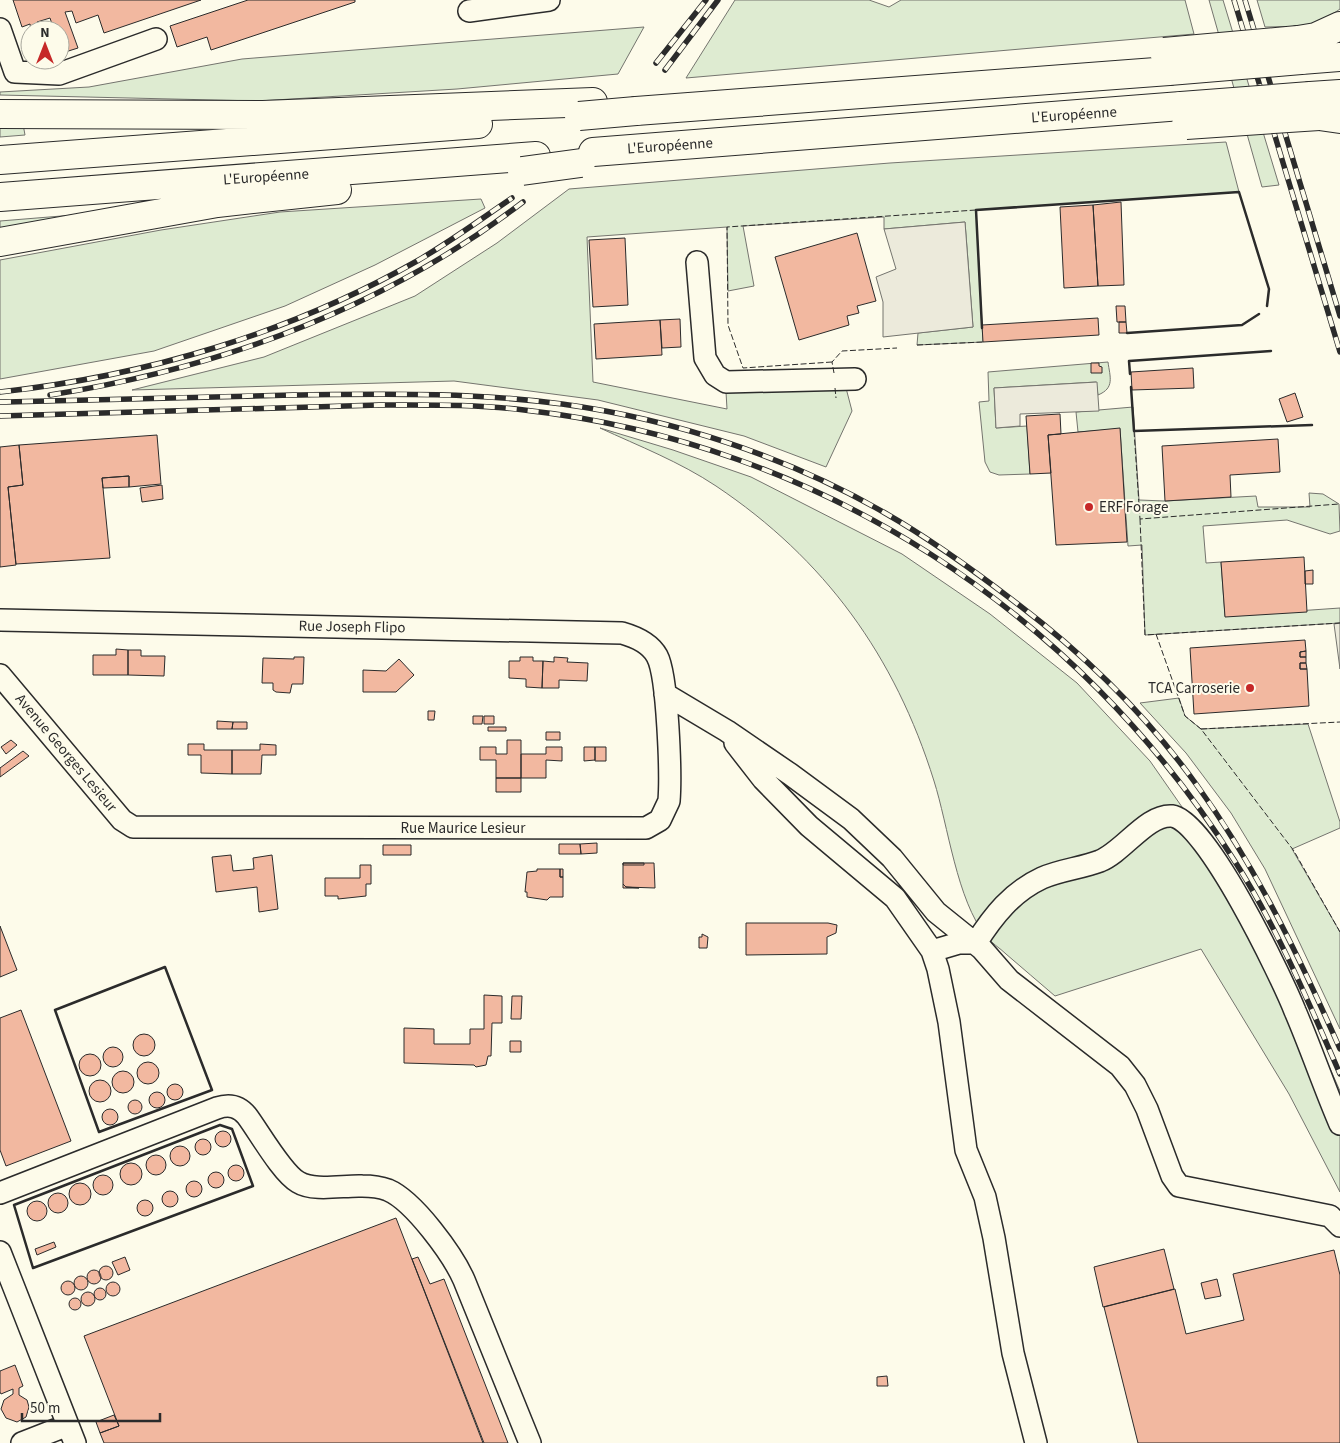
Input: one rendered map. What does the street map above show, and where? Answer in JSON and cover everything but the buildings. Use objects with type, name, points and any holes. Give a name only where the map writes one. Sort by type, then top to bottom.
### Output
[{"type":"highway","points":[[1300,50],[1316,37],[1340,26]]},
{"type":"highway","points":[[0,160],[586,109],[785,99],[921,89],[1166,61],[1300,50],[1340,57]]},
{"type":"highway","name":"L'Européenne","points":[[0,197],[529,164],[787,137],[927,126],[1323,110],[1340,94]]},
{"type":"highway","points":[[0,114],[263,115],[586,109]]},
{"type":"highway","points":[[0,242],[217,203],[529,164]]},
{"type":"street","points":[[470,12],[549,0]]},
{"type":"street","points":[[0,29],[15,72],[59,74],[156,39]]},
{"type":"street","points":[[698,262],[705,358],[715,375],[726,382],[855,379]]},
{"type":"street","name":"Rue Joseph Flipo","points":[[0,620],[613,632],[631,636],[653,650],[663,672],[665,694]]},
{"type":"street","name":"Avenue Georges Lesieur","points":[[0,675],[125,824],[136,827]]},
{"type":"street","points":[[665,694],[727,731],[808,786],[862,828],[902,868],[936,912],[956,930],[976,943],[1009,980],[1120,1066],[1142,1098],[1172,1176],[1179,1186],[1330,1216],[1340,1226]]},
{"type":"street","name":"Rue Maurice Lesieur","points":[[136,827],[646,828],[660,820],[669,801],[665,694]]},
{"type":"street","points":[[727,731],[758,773],[809,826],[895,898],[932,951],[938,969],[949,1022],[966,1150],[985,1197],[994,1238],[1013,1353],[1036,1443]]},
{"type":"street","points":[[976,943],[991,918],[1017,893],[1043,878],[1088,866],[1111,856],[1150,822],[1164,816],[1174,816],[1185,820],[1212,853],[1249,916],[1294,1009],[1340,1124]]},
{"type":"street","points":[[932,951],[958,943],[976,943]]},
{"type":"street","points":[[0,1194],[218,1108],[228,1106],[238,1108],[247,1116],[288,1173],[300,1183],[313,1186],[364,1186],[390,1191],[437,1236],[453,1257],[464,1280],[530,1443]]},
{"type":"street","points":[[0,1252],[72,1434],[22,1443]]},
{"type":"green space","points":[[735,0],[869,0],[889,7],[901,0],[1185,0],[1194,34],[686,78]]},
{"type":"green space","points":[[1209,0],[1223,0],[1279,185],[1262,187]]},
{"type":"green space","points":[[1257,0],[1340,0],[1340,9],[1315,26],[1265,27]]},
{"type":"green space","points":[[644,27],[618,74],[457,89],[258,101],[0,95],[0,92],[89,87],[242,59]]},
{"type":"green space","points":[[0,123],[23,124],[25,135],[0,137]]},
{"type":"green space","points":[[1226,142],[1239,192],[976,210],[983,342],[917,345],[918,333],[973,327],[965,222],[884,229],[884,217],[743,226],[754,286],[728,291],[727,227],[587,237],[593,382],[727,409],[726,392],[846,388],[852,411],[826,467],[744,436],[598,400],[454,381],[132,390],[264,357],[415,296],[497,243],[569,189],[890,163]]},
{"type":"green space","points":[[481,199],[485,208],[375,265],[285,306],[154,351],[0,379],[0,260],[161,230],[280,212]]},
{"type":"green space","points":[[135,210],[0,233],[0,221]]},
{"type":"green space","points":[[1108,362],[1110,382],[1107,389],[1098,395],[1096,382],[994,388],[996,428],[1027,426],[1030,474],[999,475],[990,472],[985,462],[979,402],[989,401],[988,372]]},
{"type":"green space","points":[[1133,407],[1139,500],[1165,501],[1256,496],[1258,507],[1310,507],[1309,493],[1323,494],[1339,504],[1340,531],[1330,534],[1287,520],[1203,526],[1206,563],[1221,562],[1225,616],[1340,608],[1340,623],[1145,635],[1142,545],[1128,546],[1120,429],[1078,432],[1076,412]]},
{"type":"green space","points":[[600,428],[673,450],[751,477],[902,554],[990,614],[1077,683],[1150,761],[1205,840],[1312,1028],[1340,1091],[1340,1192],[1289,1094],[1201,949],[1055,996],[988,939],[976,921],[960,883],[934,781],[918,735],[899,692],[877,652],[851,614],[823,578],[791,545],[716,486],[688,469]]},
{"type":"green space","points":[[1179,698],[1185,716],[1201,729],[1308,724],[1340,822],[1340,828],[1292,849],[1340,932],[1340,1029],[1265,869],[1231,813],[1186,753],[1140,703]]},
{"type":"shaded area","points":[[965,222],[973,327],[883,337],[883,302],[876,277],[896,269],[884,229]]},
{"type":"shaded area","points":[[1097,382],[1099,411],[1020,414],[1020,426],[996,428],[994,388]]},
{"type":"shaded area","points":[[1340,623],[1340,669],[1334,624]]},
{"type":"railway","points":[[656,63],[706,0]]},
{"type":"railway","points":[[665,70],[718,0]]},
{"type":"railway","points":[[1234,0],[1340,352]]},
{"type":"railway","points":[[1245,0],[1340,316]]},
{"type":"railway","points":[[0,392],[55,385],[163,363],[216,348],[268,330],[319,310],[369,287],[417,261],[512,198]]},
{"type":"railway","points":[[50,395],[114,383],[177,368],[239,350],[299,328],[358,303],[415,273],[470,240],[523,202]]},
{"type":"railway","points":[[0,402],[361,394],[495,397],[562,404],[646,419],[729,443],[809,474],[885,513],[920,534],[970,569],[1019,605],[1068,645],[1092,666],[1136,711],[1196,784],[1238,847],[1292,946],[1340,1049]]},
{"type":"railway","points":[[0,416],[379,405],[452,405],[506,408],[632,429],[737,459],[836,501],[930,554],[1018,617],[1098,689],[1170,771],[1250,885],[1291,965],[1340,1074]]},
{"type":"fence","points":[[832,362],[743,368],[728,325],[727,227],[976,210]]},
{"type":"fence","points":[[917,345],[983,342]]},
{"type":"fence","points":[[834,373],[832,362],[842,351],[897,348]]},
{"type":"fence","points":[[835,388],[836,398]]},
{"type":"fence","points":[[1134,431],[1140,519],[1339,504]]},
{"type":"fence","points":[[1140,519],[1145,635],[1340,623]]},
{"type":"fence","points":[[1156,634],[1185,716],[1201,729],[1294,851],[1340,932]]},
{"type":"fence","points":[[1201,729],[1340,722]]},
{"type":"wall","points":[[982,328],[976,210],[1239,192],[1269,289],[1267,306]]},
{"type":"wall","points":[[1127,333],[1242,325],[1259,314]]},
{"type":"wall","points":[[1130,374],[1129,361],[1271,351]]},
{"type":"wall","points":[[1131,387],[1134,431],[1312,425]]},
{"type":"wall","points":[[165,967],[212,1090],[99,1132],[55,1010],[165,967]]},
{"type":"wall","points":[[220,1125],[232,1129],[253,1186],[33,1268],[14,1205],[220,1125]]},
{"type":"place","name":"ERF Forage","points":[[1089,507]]},
{"type":"place","name":"TCA Carroserie","points":[[1250,688]]}]
